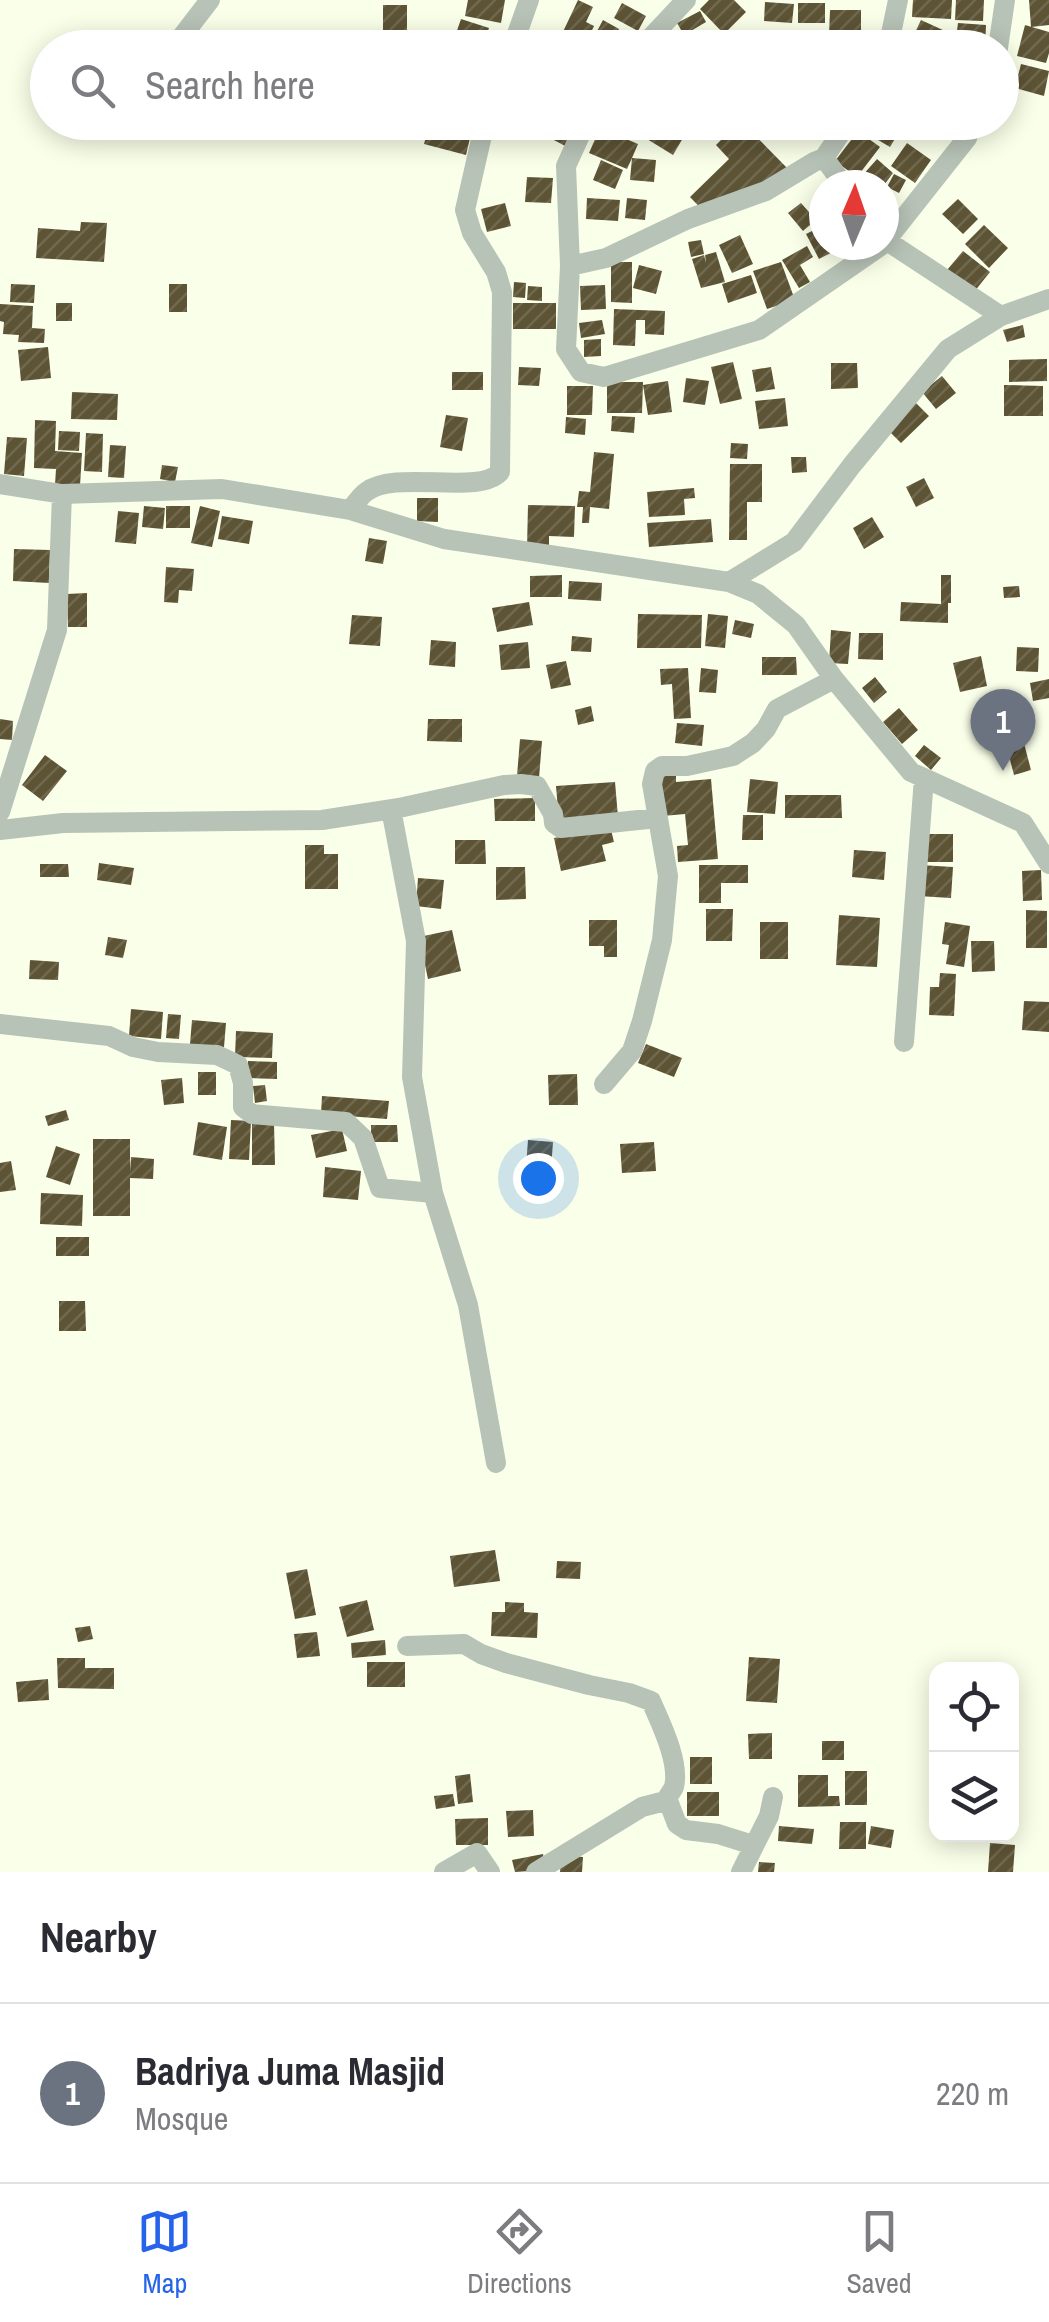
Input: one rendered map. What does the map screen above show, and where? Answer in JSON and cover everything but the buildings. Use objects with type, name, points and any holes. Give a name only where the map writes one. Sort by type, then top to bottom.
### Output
[{"type":"street","points":[[187,30],[210,0]]},
{"type":"street","points":[[518,30],[528,0]]},
{"type":"street","points":[[658,30],[686,0]]},
{"type":"street","points":[[892,30],[898,0]]},
{"type":"street","points":[[1001,30],[1005,0]]},
{"type":"street","points":[[350,510],[368,490],[382,486],[482,482],[500,472],[502,292],[496,272],[472,233],[465,210],[481,140]]},
{"type":"street","points":[[578,140],[566,166],[570,266],[566,349],[582,372],[604,377],[759,330],[858,260]]},
{"type":"street","points":[[570,266],[606,258],[688,219],[766,191],[824,158],[836,140]]},
{"type":"street","points":[[899,223],[965,140]]},
{"type":"street","points":[[824,158],[833,170]]},
{"type":"street","points":[[899,251],[1001,316]]},
{"type":"street","points":[[729,582],[794,542],[948,349],[1001,316],[1049,299]]},
{"type":"street","points":[[0,484],[62,494],[222,490],[350,510],[444,540],[729,582],[758,594],[796,625],[834,679],[911,772],[1023,822],[1049,864]]},
{"type":"street","points":[[0,812],[57,630],[62,494]]},
{"type":"street","points":[[604,1084],[632,1051],[662,940],[668,876],[652,784],[655,771],[662,766],[687,766],[733,756],[766,729],[777,708],[834,679]]},
{"type":"street","points":[[904,1042],[924,778]]},
{"type":"street","points":[[0,830],[63,822],[322,820],[521,784],[537,786],[554,822],[561,828],[658,818]]},
{"type":"street","points":[[391,809],[416,941],[412,1077],[433,1193],[468,1306],[496,1463]]},
{"type":"street","points":[[0,1024],[109,1036],[132,1047],[158,1052],[217,1056],[238,1065],[243,1107],[252,1114],[346,1122],[363,1138],[380,1188],[433,1193]]},
{"type":"street","points":[[407,1646],[464,1644],[481,1654],[540,1673],[651,1701],[673,1761],[674,1788],[668,1798],[642,1807],[536,1872]]},
{"type":"street","points":[[741,1872],[769,1816],[773,1797]]},
{"type":"street","points":[[668,1798],[678,1824],[686,1830],[718,1834],[753,1845]]},
{"type":"street","points":[[444,1872],[478,1853],[490,1872]]},
{"type":"place","name":"Badriya Juma Masjid","points":[[1003,771]]}]
